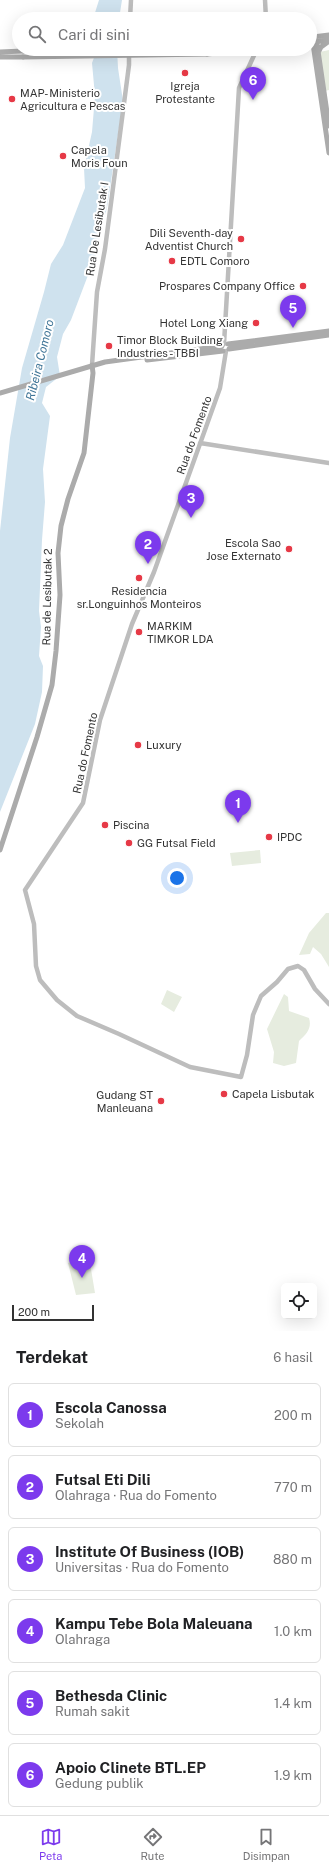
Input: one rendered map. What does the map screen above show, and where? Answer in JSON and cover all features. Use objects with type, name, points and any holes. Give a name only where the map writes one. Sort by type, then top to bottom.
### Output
[{"type":"main road","points":[[317,39],[329,35]]},
{"type":"main road","points":[[317,40],[329,40]]},
{"type":"main road","points":[[317,53],[329,40]]},
{"type":"main road","points":[[0,52],[12,53]]},
{"type":"main road","points":[[0,57],[12,55]]},
{"type":"main road","points":[[316,56],[329,126]]},
{"type":"main road","points":[[316,56],[329,153]]},
{"type":"main road","points":[[0,393],[90,366],[133,358],[199,352],[329,331]]},
{"type":"main road","points":[[225,348],[329,335]]},
{"type":"main road","name":"Rua de Lesibutak 2","points":[[0,850],[37,737],[52,685],[60,594],[59,541],[64,511],[84,453],[93,373],[90,366]]},
{"type":"street","points":[[130,12],[131,0]]},
{"type":"street","points":[[265,0],[266,12]]},
{"type":"street","name":"Rua De Lesibutak I","points":[[90,366],[97,292],[106,241],[129,65],[128,56]]},
{"type":"street","name":"Rua do Fomento","points":[[254,56],[239,88],[225,348],[220,388],[154,572],[132,624],[100,720],[83,803],[25,890],[34,924],[36,966],[40,980],[56,1000],[77,1016],[190,1067],[242,1077],[253,1015],[260,996],[277,982],[288,969],[298,966],[304,970],[315,989],[329,1004]]},
{"type":"street","points":[[200,443],[329,463]]},
{"type":"shaded area","points":[[329,50],[329,90],[325,91],[320,52]]},
{"type":"shaded area","points":[[260,850],[261,863],[232,866],[230,853]]},
{"type":"shaded area","points":[[326,913],[329,913],[329,967],[321,954],[313,947],[310,954],[299,955],[309,933]]},
{"type":"shaded area","points":[[167,990],[182,997],[174,1012],[161,1004]]},
{"type":"shaded area","points":[[284,994],[288,997],[289,1011],[309,1018],[310,1025],[306,1033],[299,1041],[296,1063],[284,1066],[273,1063],[274,1052],[267,1029]]},
{"type":"shaded area","points":[[89,1257],[95,1293],[76,1295],[68,1263]]},
{"type":"water","points":[[99,0],[122,0],[120,12],[95,12]]},
{"type":"water","name":"Ribeira Comoro","points":[[95,56],[117,56],[123,101],[107,208],[100,231],[98,249],[71,320],[63,334],[57,357],[60,376],[46,387],[42,403],[50,416],[43,469],[45,502],[39,611],[41,627],[39,656],[43,666],[42,692],[35,724],[0,812],[0,531],[10,438],[22,368],[51,264],[63,245],[85,188],[84,168],[92,132],[95,96],[92,63]]},
{"type":"place","name":"Igreja Protestante","points":[[185,73]]},
{"type":"place","name":"MAP- Ministerio Agricultura e Pescas","points":[[12,99]]},
{"type":"place","name":"Apoio Clinete BTL.EP","points":[[253,100]]},
{"type":"place","name":"Capela Moris Foun","points":[[63,156]]},
{"type":"place","name":"Dili Seventh-day Adventist Church","points":[[241,239]]},
{"type":"place","name":"EDTL Comoro","points":[[172,261]]},
{"type":"place","name":"Prospares Company Office","points":[[303,286]]},
{"type":"place","name":"Hotel Long Xiang","points":[[256,323]]},
{"type":"place","name":"Bethesda Clinic","points":[[293,328]]},
{"type":"place","name":"Timor Block Building Industries - TBBI","points":[[109,346]]},
{"type":"place","name":"Institute Of Business (IOB)","points":[[191,518]]},
{"type":"place","name":"Escola Sao Jose Externato","points":[[289,549]]},
{"type":"place","name":"Futsal Eti Dili","points":[[148,564]]},
{"type":"place","name":"Residencia sr.Longuinhos Monteiros","points":[[139,578]]},
{"type":"place","name":"MARKIM TIMKOR LDA","points":[[139,632]]},
{"type":"place","name":"Luxury","points":[[138,745]]},
{"type":"place","name":"Escola Canossa","points":[[238,823]]},
{"type":"place","name":"Piscina","points":[[105,825]]},
{"type":"place","name":"IPDC","points":[[269,837]]},
{"type":"place","name":"GG Futsal Field","points":[[129,843]]},
{"type":"place","name":"Capela Lisbutak","points":[[224,1094]]},
{"type":"place","name":"Gudang ST Manleuana","points":[[161,1101]]},
{"type":"place","name":"Kampu Tebe Bola Maleuana","points":[[82,1278]]}]
